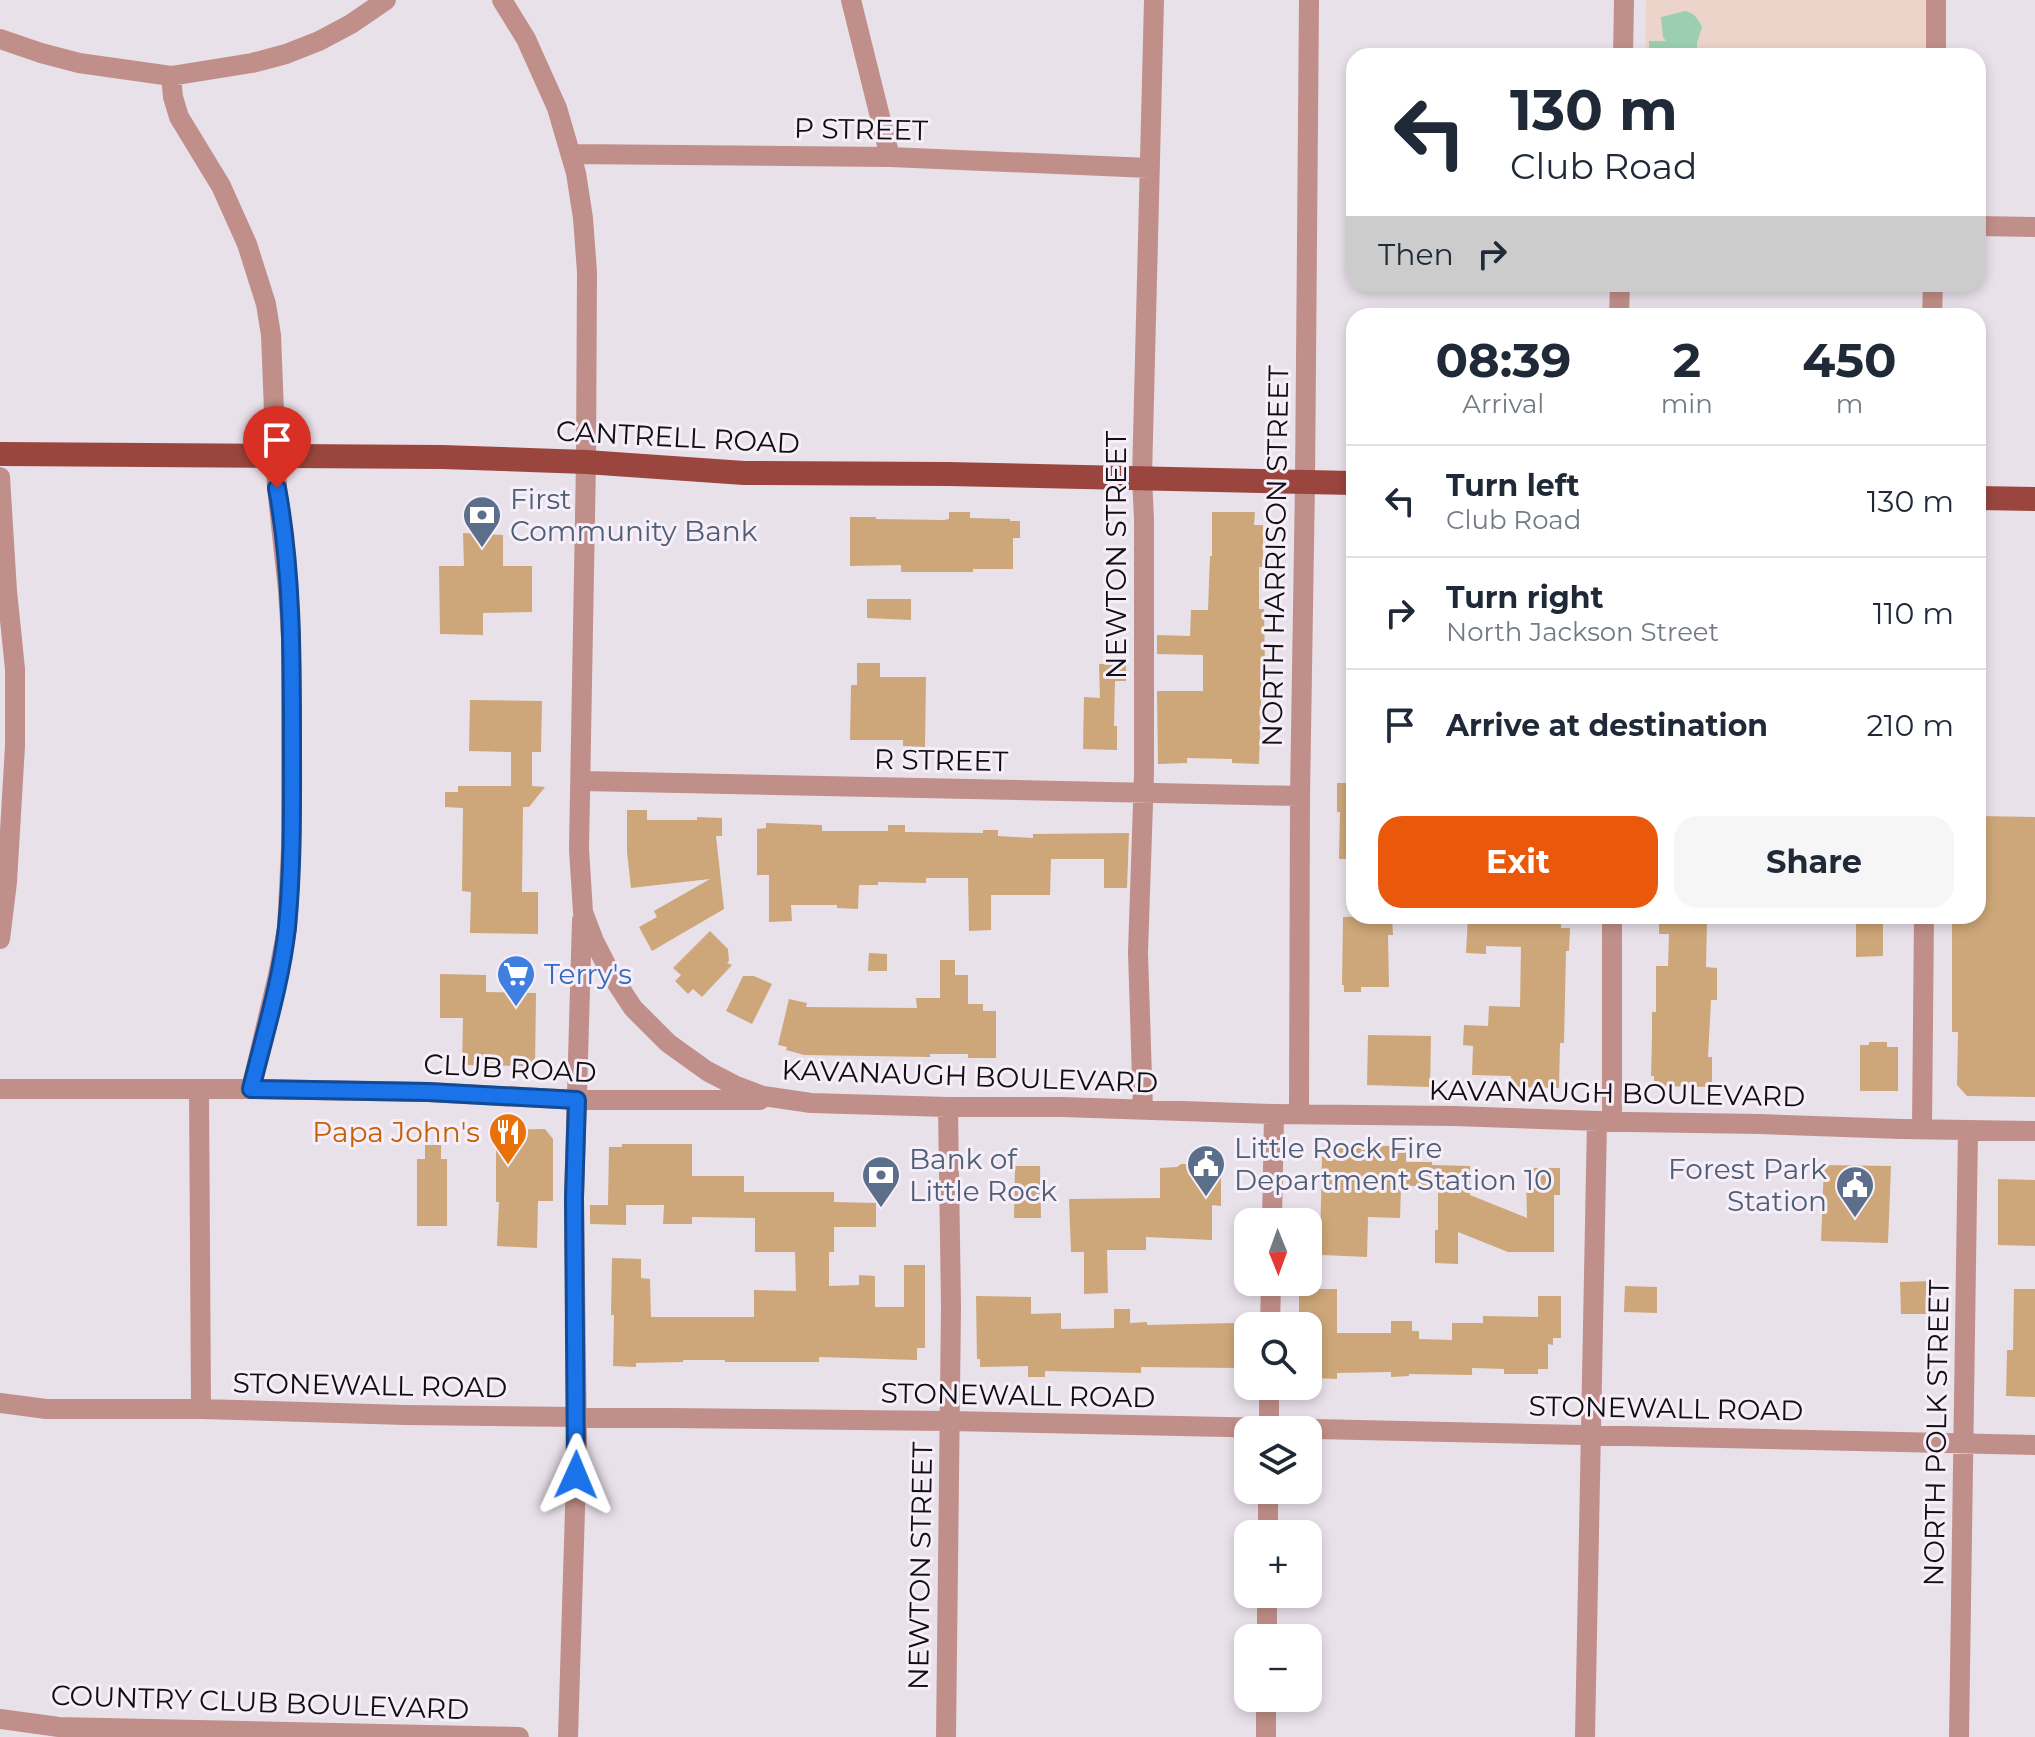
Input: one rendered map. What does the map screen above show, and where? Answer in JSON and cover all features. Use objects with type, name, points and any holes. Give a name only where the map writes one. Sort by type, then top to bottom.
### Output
[{"type":"main road","name":"CANTRELL ROAD","points":[[0,454],[276,455],[586,462],[744,473],[1346,483]]},
{"type":"main road","points":[[1986,498],[2035,499]]},
{"type":"street","points":[[0,39],[79,63],[171,76],[252,63],[286,54],[351,24],[386,0]]},
{"type":"street","name":"KAVANAUGH BOULEVARD","points":[[502,0],[526,39],[557,108],[576,173],[583,218],[587,272],[579,849],[583,912],[612,976],[633,1008],[668,1043],[707,1071],[734,1085],[763,1096],[811,1103],[2035,1131]]},
{"type":"street","points":[[851,0],[890,157]]},
{"type":"street","name":"NEWTON STREET","points":[[1143,1110],[1138,952],[1143,793],[1142,478],[1154,0]]},
{"type":"street","name":"NORTH HARRISON STREET","points":[[1299,1114],[1309,0]]},
{"type":"street","points":[[1623,48],[1624,0]]},
{"type":"street","points":[[1936,0],[1936,48]]},
{"type":"street","points":[[171,76],[179,117],[205,157],[238,222],[266,304],[271,335],[276,455],[291,637],[291,848],[287,929],[251,1089]]},
{"type":"street","name":"P STREET","points":[[571,154],[890,157],[1149,168]]},
{"type":"street","points":[[1986,226],[2035,227]]},
{"type":"street","points":[[0,477],[15,669],[15,746],[7,882],[0,939]]},
{"type":"street","name":"R STREET","points":[[581,781],[1300,796]]},
{"type":"street","points":[[568,1737],[577,1445],[574,1198],[583,912]]},
{"type":"street","points":[[1585,1737],[1592,1434],[1612,924]]},
{"type":"street","points":[[1922,1129],[1924,924]]},
{"type":"street","name":"CLUB ROAD","points":[[0,1089],[428,1092],[577,1100],[778,1099]]},
{"type":"street","points":[[199,1089],[201,1409]]},
{"type":"street","name":"NEWTON STREET","points":[[946,1737],[951,1306],[948,1107]]},
{"type":"street","points":[[1272,1208],[1274,1114]]},
{"type":"street","name":"NORTH POLK STREET","points":[[1959,1737],[1968,1130]]},
{"type":"street","name":"STONEWALL ROAD","points":[[0,1403],[46,1409],[1234,1427]]},
{"type":"street","name":"STONEWALL ROAD","points":[[1322,1429],[2035,1445]]},
{"type":"street","points":[[1266,1712],[1266,1737]]},
{"type":"street","name":"COUNTRY CLUB BOULEVARD","points":[[0,1719],[59,1727],[195,1734],[519,1737]]},
{"type":"shaded area","points":[[1646,0],[1929,0],[1927,48],[1645,48]]},
{"type":"green space","points":[[1685,11],[1695,16],[1702,27],[1697,48],[1649,48],[1649,41],[1666,41],[1661,17]]},
{"type":"building","points":[[949,512],[970,512],[970,518],[1020,521],[1020,538],[1013,538],[1013,569],[901,572],[901,565],[850,566],[850,517],[944,520],[949,519]]},
{"type":"building","points":[[1212,512],[1255,512],[1254,525],[1263,525],[1259,609],[1264,609],[1265,667],[1262,668],[1259,764],[1232,763],[1232,759],[1187,758],[1187,763],[1158,764],[1157,691],[1203,691],[1203,655],[1157,654],[1157,635],[1190,636],[1191,610],[1208,610]]},
{"type":"building","points":[[463,533],[503,535],[503,566],[532,566],[532,612],[483,613],[483,635],[440,634],[439,566],[464,566]]},
{"type":"building","points":[[867,599],[911,599],[911,620],[867,618]]},
{"type":"building","points":[[857,663],[880,663],[880,677],[926,677],[925,747],[903,746],[903,740],[850,740],[851,685],[857,685]]},
{"type":"building","points":[[1126,663],[1126,681],[1115,681],[1117,750],[1083,749],[1084,697],[1100,698],[1099,664]]},
{"type":"building","points":[[470,700],[542,701],[541,752],[532,752],[532,786],[545,787],[529,807],[523,807],[522,892],[538,892],[538,934],[470,933],[471,892],[462,891],[463,808],[445,807],[445,792],[458,792],[458,786],[511,786],[511,752],[469,751]]},
{"type":"building","points":[[1337,783],[1346,783],[1346,859],[1339,859],[1340,812],[1337,812]]},
{"type":"building","points":[[627,810],[647,810],[647,820],[722,818],[722,836],[716,836],[724,909],[652,951],[639,927],[657,917],[654,911],[710,879],[631,888]]},
{"type":"building","points":[[1986,816],[2035,817],[2035,1097],[1967,1096],[1957,1085],[1958,1032],[1952,1032],[1952,924],[1986,924]]},
{"type":"building","points":[[766,823],[822,825],[822,831],[888,831],[888,825],[905,825],[905,832],[983,833],[983,830],[998,830],[998,836],[1033,838],[1033,834],[1129,833],[1127,888],[1104,888],[1104,859],[1051,859],[1050,895],[991,895],[991,930],[969,931],[968,878],[926,878],[926,883],[878,882],[878,885],[859,885],[858,909],[837,908],[837,905],[791,905],[792,921],[769,922],[769,875],[757,875],[757,829],[766,828]]},
{"type":"building","points":[[1343,917],[1346,917],[1346,924],[1392,924],[1393,935],[1388,935],[1389,987],[1361,987],[1361,992],[1344,992]]},
{"type":"building","points":[[1468,924],[1561,924],[1561,928],[1570,928],[1569,951],[1566,951],[1564,1043],[1560,1043],[1559,1088],[1511,1087],[1511,1076],[1472,1075],[1473,1046],[1463,1045],[1464,1025],[1488,1026],[1489,1006],[1520,1007],[1521,947],[1486,946],[1486,954],[1466,953]]},
{"type":"building","points":[[1659,924],[1707,924],[1706,967],[1717,968],[1717,1000],[1711,1000],[1708,1057],[1712,1057],[1712,1087],[1654,1086],[1654,1076],[1651,1076],[1652,1012],[1656,1012],[1656,966],[1668,966],[1669,934],[1659,934]]},
{"type":"building","points":[[1856,924],[1883,924],[1883,956],[1856,957]]},
{"type":"building","points":[[710,931],[728,949],[727,963],[732,965],[702,997],[693,989],[688,994],[675,981],[681,975],[673,968]]},
{"type":"building","points":[[869,953],[887,954],[887,971],[868,971]]},
{"type":"building","points":[[940,960],[955,960],[955,975],[968,975],[968,1004],[983,1004],[983,1011],[996,1011],[996,1058],[968,1058],[968,1054],[930,1054],[930,1057],[804,1055],[778,1045],[789,999],[807,1003],[806,1007],[917,1008],[916,998],[940,998]]},
{"type":"building","points":[[440,974],[486,975],[486,992],[536,993],[535,1066],[462,1065],[463,1018],[440,1018]]},
{"type":"building","points":[[743,976],[754,976],[772,984],[752,1024],[726,1011]]},
{"type":"building","points":[[1368,1035],[1431,1036],[1430,1087],[1367,1085]]},
{"type":"building","points":[[1869,1042],[1887,1042],[1887,1047],[1898,1047],[1898,1091],[1860,1091],[1860,1045],[1869,1045]]},
{"type":"building","points":[[545,1129],[553,1139],[553,1201],[538,1201],[537,1248],[497,1246],[496,1130]]},
{"type":"building","points":[[622,1144],[692,1144],[692,1176],[744,1176],[744,1192],[834,1192],[834,1202],[876,1203],[876,1227],[834,1227],[834,1252],[829,1252],[829,1286],[859,1285],[859,1275],[875,1276],[875,1307],[904,1307],[904,1265],[925,1265],[925,1348],[917,1348],[917,1360],[819,1357],[819,1362],[683,1360],[636,1363],[636,1367],[613,1366],[612,1258],[641,1259],[641,1278],[650,1279],[651,1317],[754,1317],[754,1290],[796,1291],[795,1252],[755,1252],[755,1218],[692,1217],[692,1224],[663,1224],[664,1205],[626,1205],[626,1225],[590,1224],[590,1205],[608,1205],[609,1147],[622,1147]]},
{"type":"building","points":[[425,1145],[441,1145],[441,1159],[447,1159],[447,1226],[417,1226],[417,1159],[425,1159]]},
{"type":"building","points":[[1330,1145],[1397,1146],[1398,1149],[1406,1149],[1406,1162],[1470,1166],[1470,1195],[1527,1218],[1526,1179],[1529,1179],[1529,1168],[1560,1168],[1560,1195],[1554,1195],[1554,1252],[1508,1252],[1458,1232],[1458,1264],[1435,1263],[1438,1186],[1401,1186],[1400,1218],[1368,1217],[1367,1257],[1322,1255],[1322,1157],[1329,1157]]},
{"type":"building","points":[[1195,1164],[1195,1170],[1221,1170],[1221,1206],[1212,1205],[1212,1240],[1146,1237],[1146,1250],[1107,1250],[1108,1293],[1084,1294],[1084,1252],[1071,1252],[1069,1199],[1160,1198],[1160,1168]]},
{"type":"building","name":"Forest Park Station","points":[[1824,1165],[1891,1166],[1888,1243],[1821,1241]]},
{"type":"building","points":[[1015,1166],[1040,1166],[1041,1218],[1014,1218]]},
{"type":"building","points":[[1998,1179],[2035,1180],[2035,1246],[1998,1245]]},
{"type":"building","points":[[1930,1281],[1932,1304],[1929,1304],[1929,1314],[1901,1314],[1900,1282]]},
{"type":"building","points":[[1625,1286],[1657,1287],[1657,1313],[1624,1312]]},
{"type":"building","points":[[1322,1289],[1337,1289],[1337,1333],[1391,1333],[1391,1321],[1412,1321],[1412,1331],[1419,1331],[1419,1339],[1452,1340],[1452,1323],[1483,1323],[1483,1316],[1538,1317],[1538,1296],[1561,1296],[1561,1338],[1553,1338],[1553,1345],[1548,1344],[1548,1369],[1538,1369],[1538,1374],[1504,1374],[1504,1369],[1472,1368],[1472,1375],[1409,1374],[1391,1377],[1391,1372],[1337,1373],[1337,1379],[1322,1378],[1322,1312],[1299,1312],[1299,1296],[1322,1296]]},
{"type":"building","points":[[2014,1289],[2035,1289],[2035,1397],[2006,1396],[2007,1350],[2013,1350]]},
{"type":"building","points":[[976,1296],[1031,1297],[1031,1314],[1061,1313],[1061,1329],[1114,1328],[1114,1309],[1130,1309],[1130,1323],[1147,1322],[1147,1325],[1234,1323],[1234,1368],[1141,1367],[1141,1373],[1045,1371],[1045,1377],[1028,1377],[1028,1366],[980,1367],[980,1359],[977,1359]]},
{"type":"place","name":"First Community Bank","points":[[482,549]]},
{"type":"place","name":"Terry's","points":[[516,1008]]},
{"type":"place","name":"Papa John's","points":[[508,1166]]},
{"type":"place","name":"Little Rock Fire Department Station 10","points":[[1206,1198]]},
{"type":"place","name":"Bank of Little Rock","points":[[881,1209]]},
{"type":"place","name":"Forest Park Station","points":[[1855,1219]]},
{"type":"route","points":[[277,488],[291,637],[291,848],[287,929],[251,1089],[428,1092],[577,1100],[574,1198],[576,1475]]}]
